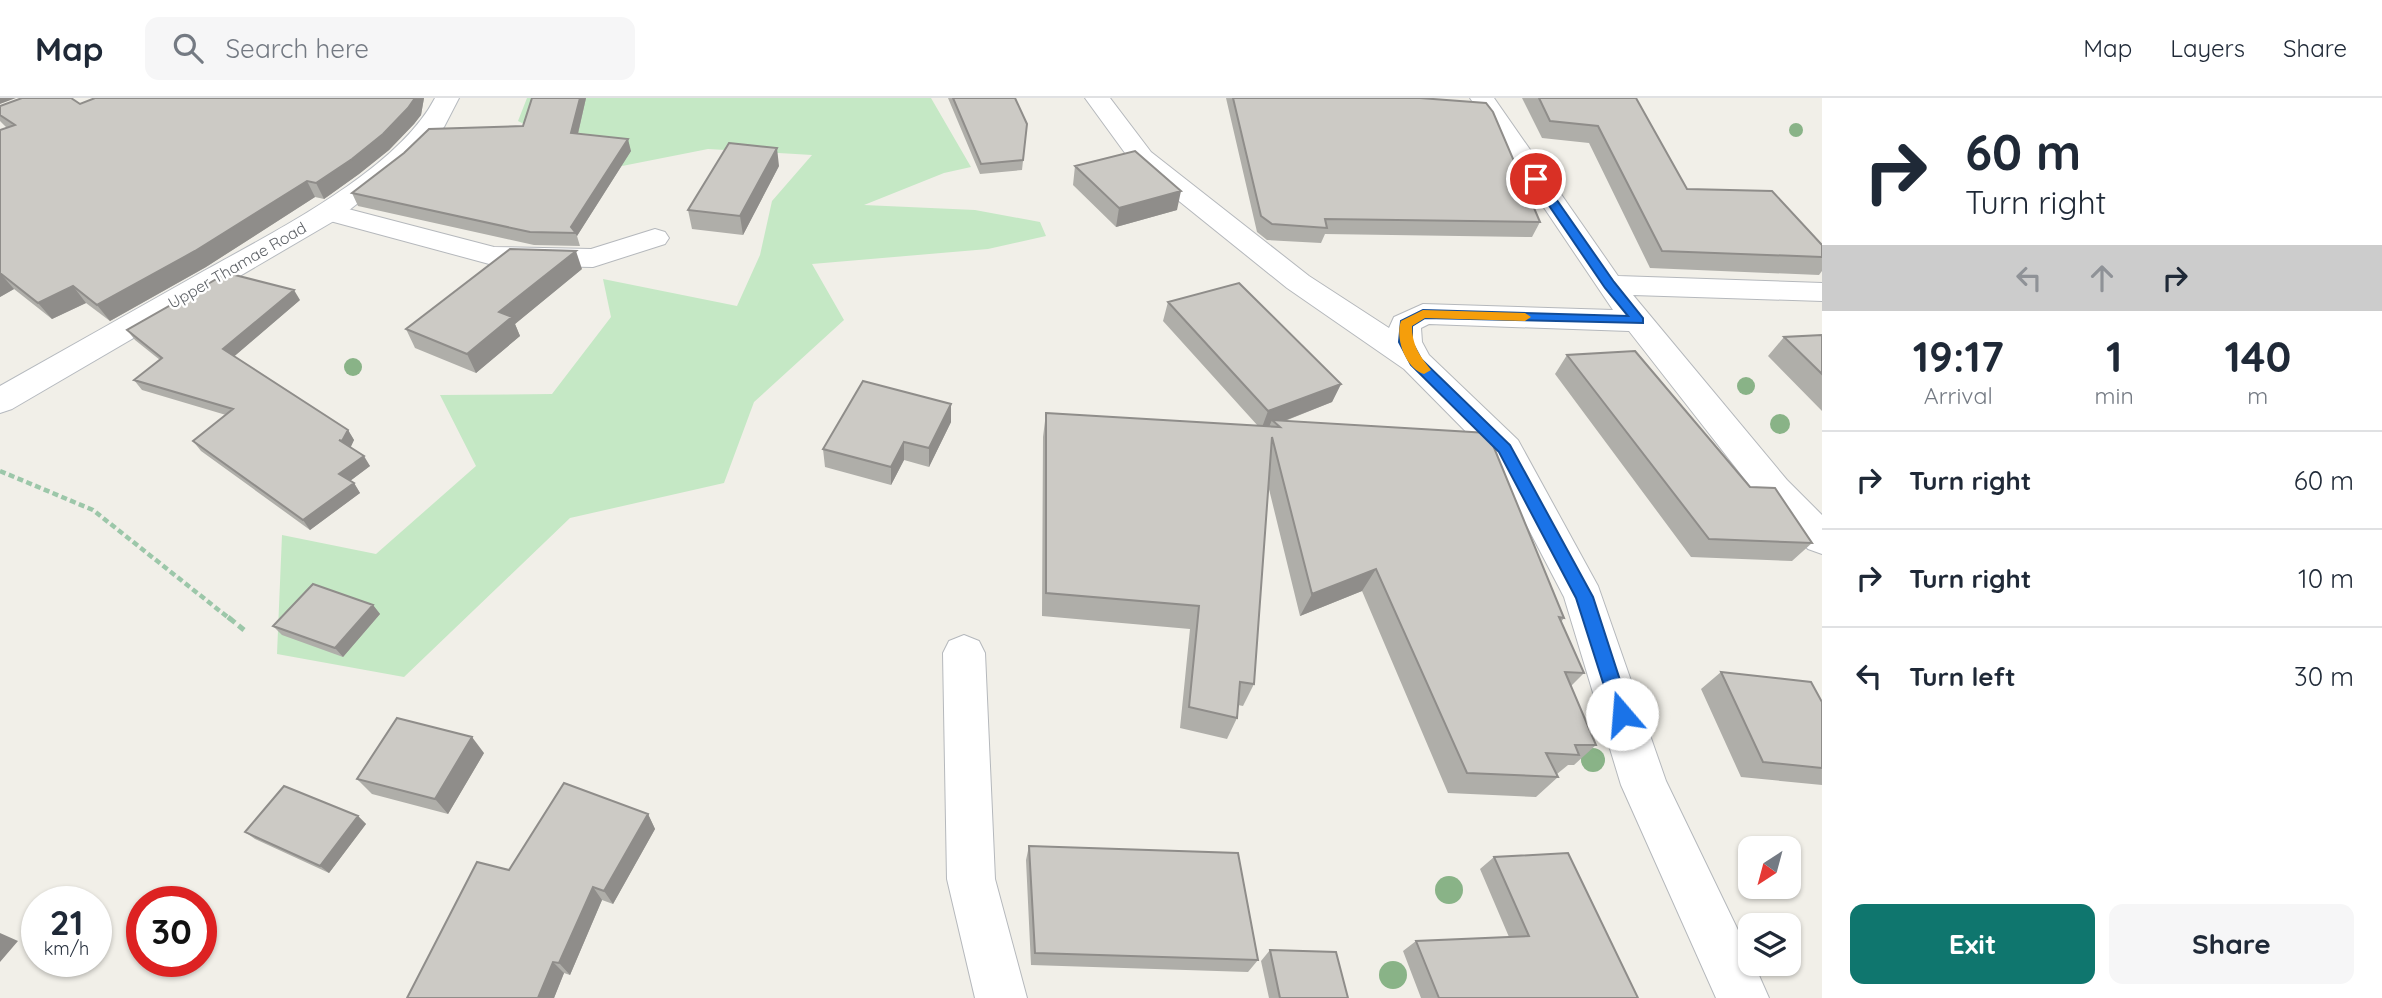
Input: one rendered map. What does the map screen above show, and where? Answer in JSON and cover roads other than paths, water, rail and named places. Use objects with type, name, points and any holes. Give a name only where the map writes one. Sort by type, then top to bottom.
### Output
[{"type":"street","name":"Upper Thamae Road","points":[[4,394],[329,212],[399,158],[435,122],[447,98]]},
{"type":"street","points":[[1097,98],[1142,158],[1298,282],[1416,362],[1505,449],[1584,597],[1644,785],[1743,998]]},
{"type":"street","points":[[1482,98],[1609,285],[1774,490],[1822,539]]},
{"type":"street","points":[[329,212],[493,256],[593,258],[655,238]]},
{"type":"street","points":[[1609,285],[1822,292]]},
{"type":"street","points":[[1416,362],[1406,342],[1405,324],[1423,314],[1638,321]]},
{"type":"street","points":[[964,653],[971,879],[1001,998]]}]
